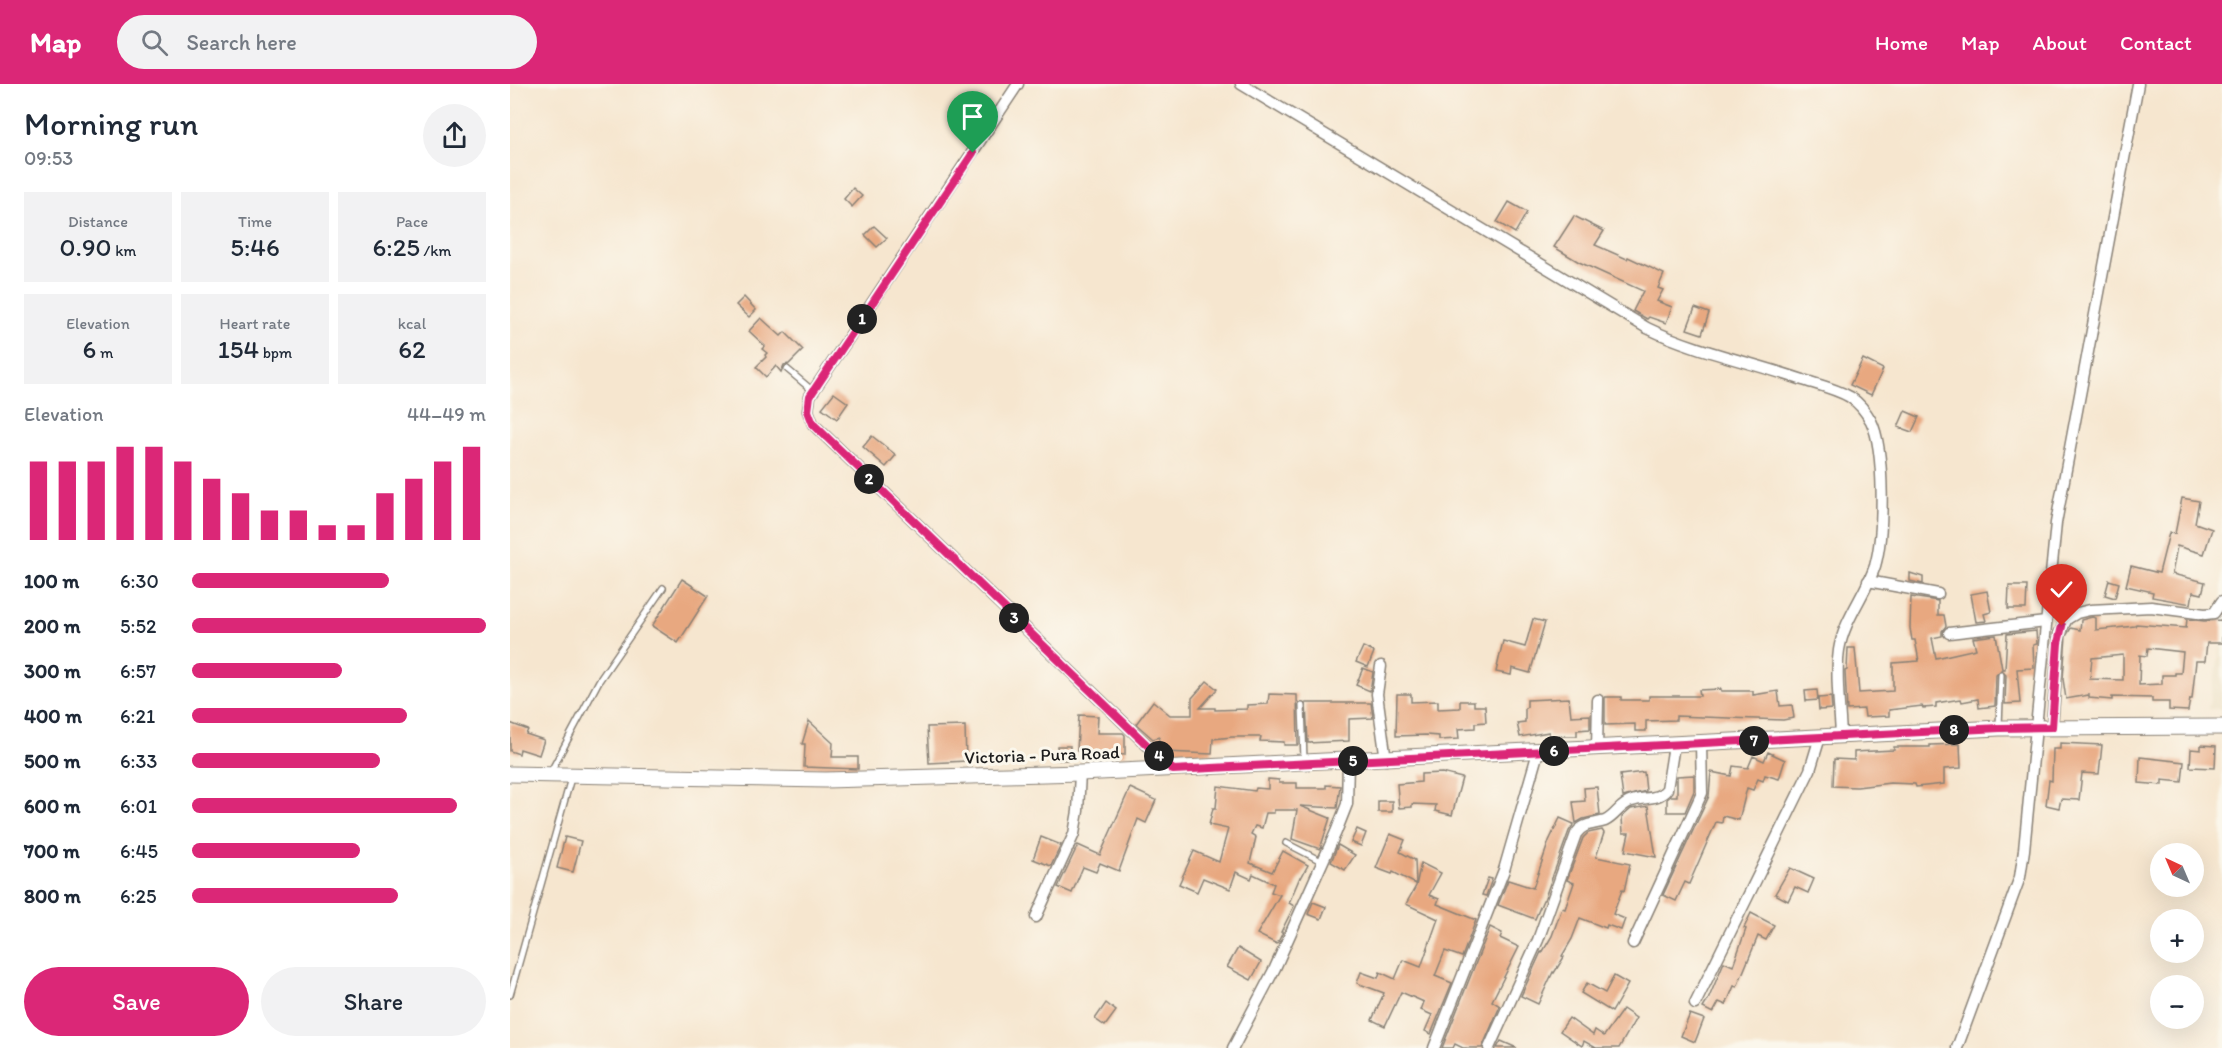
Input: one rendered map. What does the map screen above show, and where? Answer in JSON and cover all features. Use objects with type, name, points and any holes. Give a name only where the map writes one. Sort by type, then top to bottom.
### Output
[{"type":"main road","name":"Victoria - Pura Road","points":[[510,774],[826,780],[1080,774],[2000,728],[2222,727]]},
{"type":"street","points":[[1018,84],[813,391],[808,411],[813,424],[1173,770]]},
{"type":"street","points":[[1241,84],[1647,328],[1673,341],[1778,371],[1850,398],[1862,407],[1872,423],[1877,448],[1881,496],[1880,542],[1875,566],[1844,631],[1839,649],[1841,736]]},
{"type":"street","points":[[1957,1048],[2020,877],[2056,523],[2138,84]]},
{"type":"street","points":[[1868,581],[1938,594]]},
{"type":"street","points":[[2052,727],[2059,634],[2067,619],[2077,613],[2090,610],[2151,607],[2205,614],[2214,613],[2222,601]]},
{"type":"street","points":[[1949,633],[2046,621]]},
{"type":"street","points":[[1381,666],[1377,694],[1386,759]]},
{"type":"street","points":[[1597,749],[1598,700]]},
{"type":"street","points":[[1695,1004],[1810,770],[1820,737]]},
{"type":"street","points":[[1633,943],[1701,793],[1701,743]]},
{"type":"street","points":[[1489,1048],[1538,940],[1576,834],[1584,825],[1606,820],[1624,804],[1664,793],[1667,789],[1674,745]]},
{"type":"street","points":[[1434,1048],[1504,870],[1538,752]]},
{"type":"street","points":[[1233,1048],[1275,968],[1347,804],[1348,762]]},
{"type":"street","points":[[1036,917],[1074,834],[1080,774]]},
{"type":"lane","points":[[788,369],[813,391]]},
{"type":"lane","points":[[549,775],[600,681],[663,588]]},
{"type":"lane","points":[[2000,728],[2001,675]]},
{"type":"lane","points":[[1302,706],[1304,764]]},
{"type":"lane","points":[[510,995],[571,776]]},
{"type":"lane","points":[[1286,843],[1323,862]]},
{"type":"shaded area","points":[[2222,642],[2222,709],[2208,709]]},
{"type":"building","points":[[853,188],[862,196],[852,207],[844,199]]},
{"type":"building","points":[[1509,202],[1527,212],[1515,233],[1497,222]]},
{"type":"building","points":[[1574,216],[1604,231],[1595,245],[1664,274],[1658,288],[1663,290],[1657,301],[1672,307],[1666,323],[1649,317],[1647,319],[1633,311],[1643,291],[1579,262],[1554,247]]},
{"type":"building","points":[[874,226],[887,238],[877,247],[865,235]]},
{"type":"building","points":[[744,297],[756,310],[749,317],[736,305]]},
{"type":"building","points":[[1695,308],[1709,313],[1702,334],[1687,329]]},
{"type":"building","points":[[761,318],[781,336],[785,332],[803,350],[789,364],[784,365],[781,372],[776,366],[766,377],[756,367],[766,357],[767,353],[762,349],[765,346],[749,331]]},
{"type":"building","points":[[1863,359],[1883,369],[1871,395],[1850,385]]},
{"type":"building","points":[[834,393],[848,403],[837,419],[822,408]]},
{"type":"building","points":[[1905,411],[1919,417],[1912,432],[1898,427]]},
{"type":"building","points":[[872,436],[896,455],[886,467],[863,447]]},
{"type":"building","points":[[2182,498],[2199,501],[2195,523],[2212,529],[2204,554],[2177,546],[2172,574],[2205,582],[2202,594],[2193,592],[2191,604],[2152,597],[2153,592],[2126,586],[2131,566],[2159,573],[2169,533],[2175,534]]},
{"type":"building","points":[[1910,573],[1923,577],[1923,584],[1910,581]]},
{"type":"building","points":[[682,579],[708,596],[678,643],[652,626]]},
{"type":"building","points":[[2109,580],[2119,583],[2115,598],[2105,595]]},
{"type":"building","points":[[2009,586],[2027,586],[2026,609],[2008,609]]},
{"type":"building","points":[[1987,591],[1991,612],[1984,614],[1986,621],[1976,622],[1971,594]]},
{"type":"building","points":[[1911,597],[1938,601],[1938,615],[1944,615],[1946,626],[1942,631],[1942,636],[1932,638],[1936,658],[1976,649],[1973,638],[1996,635],[2002,669],[2005,669],[2007,634],[2036,631],[2037,644],[2033,645],[2034,668],[2017,669],[2020,703],[2005,704],[2006,675],[2001,670],[1996,675],[1995,706],[1979,708],[1978,699],[1962,702],[1961,699],[1936,703],[1936,707],[1923,708],[1922,706],[1889,710],[1889,716],[1865,717],[1864,709],[1847,710],[1845,671],[1847,670],[1848,648],[1855,648],[1859,693],[1893,691],[1893,663],[1919,661],[1910,628]]},
{"type":"building","points":[[2096,618],[2096,630],[2135,626],[2136,624],[2186,628],[2187,619],[2222,620],[2222,643],[2207,643],[2205,661],[2196,661],[2192,699],[2190,699],[2188,711],[2169,710],[2169,702],[2152,702],[2152,698],[2112,697],[2112,700],[2089,698],[2089,695],[2066,699],[2063,679],[2066,636],[2071,628],[2080,630],[2081,620]],"holes":[[[2148,648],[2183,652],[2181,673],[2162,675],[2162,684],[2139,685],[2140,655],[2147,656]],[[2123,655],[2123,680],[2090,679],[2092,658]]]},
{"type":"building","points":[[1533,619],[1545,622],[1530,673],[1512,668],[1511,675],[1496,672],[1503,641],[1525,647]]},
{"type":"building","points":[[1363,647],[1374,652],[1368,667],[1356,662]]},
{"type":"building","points":[[1363,668],[1373,672],[1370,691],[1356,685]]},
{"type":"building","points":[[1207,681],[1217,689],[1200,708],[1247,709],[1247,705],[1268,704],[1269,694],[1297,695],[1298,745],[1260,741],[1261,737],[1232,737],[1213,739],[1212,754],[1165,752],[1159,746],[1159,737],[1153,739],[1136,724],[1153,701],[1170,715],[1192,715],[1192,698]]},
{"type":"building","points":[[1721,689],[1721,691],[1753,691],[1753,695],[1778,691],[1780,706],[1792,705],[1794,718],[1783,720],[1676,716],[1676,720],[1646,721],[1646,731],[1635,731],[1635,724],[1605,725],[1605,697],[1621,697],[1621,700],[1649,700],[1649,696],[1700,696],[1699,690]]},
{"type":"building","points":[[1817,690],[1818,700],[1806,701],[1805,691]]},
{"type":"building","points":[[1397,694],[1411,694],[1411,702],[1438,701],[1438,709],[1460,708],[1460,701],[1474,701],[1474,706],[1485,706],[1486,722],[1475,723],[1475,728],[1458,729],[1459,739],[1439,740],[1439,736],[1426,735],[1396,736]]},
{"type":"building","points":[[1831,697],[1832,709],[1819,710],[1818,698]]},
{"type":"building","points":[[1569,698],[1571,716],[1590,715],[1590,729],[1577,730],[1577,736],[1549,736],[1549,732],[1520,737],[1517,723],[1525,722],[1527,700]]},
{"type":"building","points":[[1306,703],[1371,703],[1373,718],[1349,719],[1349,741],[1308,743]]},
{"type":"building","points":[[1079,715],[1098,716],[1097,733],[1123,733],[1125,735],[1125,755],[1077,751]]},
{"type":"building","points":[[809,721],[833,743],[832,757],[858,757],[858,769],[804,767],[805,744],[802,744]]},
{"type":"building","points":[[510,723],[528,730],[526,734],[544,740],[539,755],[520,749],[519,754],[510,751]]},
{"type":"building","points":[[965,726],[966,761],[929,763],[927,727]]},
{"type":"building","points":[[2060,743],[2102,745],[2099,774],[2082,773],[2079,800],[2061,799],[2059,808],[2046,805],[2049,780],[2052,781],[2053,749],[2060,749]]},
{"type":"building","points":[[1960,744],[1961,768],[1944,769],[1944,784],[1916,787],[1915,784],[1890,783],[1857,787],[1833,786],[1834,759],[1854,760],[1854,752],[1894,750],[1894,747]]},
{"type":"building","points":[[2201,745],[2216,746],[2215,768],[2190,767],[2191,749],[2201,750]]},
{"type":"building","points":[[1057,746],[1070,746],[1069,760],[1057,760]]},
{"type":"building","points":[[1768,752],[1785,760],[1779,779],[1765,775],[1763,781],[1758,779],[1753,790],[1747,788],[1739,820],[1723,816],[1722,823],[1716,822],[1689,884],[1685,882],[1676,901],[1663,895],[1709,796],[1711,772],[1731,776],[1733,766],[1748,768],[1753,756],[1764,761]]},
{"type":"building","points":[[2140,757],[2184,762],[2182,782],[2162,780],[2162,785],[2139,783]]},
{"type":"building","points":[[1644,772],[1646,791],[1623,797],[1620,775]]},
{"type":"building","points":[[1442,773],[1462,778],[1452,815],[1435,811],[1436,805],[1412,804],[1412,807],[1399,808],[1397,784],[1421,782],[1421,774]]},
{"type":"building","points":[[1694,775],[1694,791],[1685,812],[1667,812],[1667,799],[1677,796],[1677,776]]},
{"type":"building","points":[[1268,779],[1279,780],[1279,783],[1297,783],[1297,788],[1340,786],[1337,808],[1300,806],[1330,818],[1320,849],[1292,839],[1297,810],[1274,810],[1274,813],[1266,813],[1262,828],[1255,826],[1251,834],[1256,837],[1250,863],[1272,872],[1283,851],[1308,865],[1289,903],[1294,906],[1277,944],[1257,934],[1280,895],[1271,892],[1274,884],[1253,874],[1251,879],[1236,872],[1230,889],[1203,878],[1197,892],[1179,884],[1194,851],[1219,862],[1228,829],[1209,825],[1213,808],[1216,808],[1218,786],[1255,791],[1256,788],[1268,789]]},
{"type":"building","points":[[1597,787],[1600,815],[1576,823],[1573,802],[1585,801],[1584,788]]},
{"type":"building","points":[[1130,788],[1156,800],[1146,823],[1138,819],[1119,871],[1100,863],[1096,872],[1083,867],[1072,893],[1058,887],[1078,845],[1100,855]]},
{"type":"building","points":[[1378,801],[1392,801],[1392,812],[1378,812]]},
{"type":"building","points":[[1648,806],[1656,857],[1625,851],[1629,833],[1623,833],[1622,817],[1631,809]]},
{"type":"building","points":[[1560,818],[1574,824],[1569,831],[1535,919],[1498,905],[1508,880],[1533,888],[1549,841]]},
{"type":"building","points":[[1357,829],[1366,833],[1361,846],[1351,842]]},
{"type":"building","points":[[1602,830],[1604,833],[1596,857],[1630,864],[1624,891],[1622,890],[1613,914],[1625,919],[1621,930],[1607,925],[1606,928],[1580,918],[1562,956],[1564,957],[1553,972],[1538,1004],[1521,996],[1541,952],[1552,936],[1562,908],[1565,909],[1574,883],[1567,880],[1583,838],[1588,833]]},
{"type":"building","points":[[1390,834],[1405,840],[1400,852],[1415,860],[1416,884],[1393,872],[1392,874],[1376,868]]},
{"type":"building","points":[[565,837],[581,841],[573,872],[557,868]]},
{"type":"building","points":[[1041,837],[1061,845],[1051,866],[1033,859]]},
{"type":"building","points":[[1338,845],[1355,855],[1345,870],[1331,862]]},
{"type":"building","points":[[1421,863],[1441,873],[1429,895],[1439,899],[1437,904],[1476,920],[1462,957],[1445,951],[1435,976],[1452,983],[1431,1034],[1425,1031],[1432,1015],[1421,1010],[1424,1002],[1401,992],[1385,1026],[1372,1020],[1384,993],[1357,983],[1361,972],[1378,978],[1380,972],[1395,979],[1403,960],[1421,967],[1438,919],[1406,904],[1416,886]]},
{"type":"building","points":[[1790,868],[1814,879],[1808,893],[1795,887],[1788,901],[1775,894]]},
{"type":"building","points":[[1488,878],[1492,879],[1486,896],[1482,895]]},
{"type":"building","points":[[1313,902],[1326,907],[1321,919],[1308,914]]},
{"type":"building","points":[[1751,913],[1774,925],[1766,940],[1758,936],[1737,987],[1734,986],[1726,1005],[1719,1002],[1713,1013],[1703,1008],[1724,962],[1733,966],[1746,929],[1744,928]]},
{"type":"building","points":[[1490,927],[1502,933],[1500,938],[1519,947],[1492,1001],[1500,1006],[1482,1048],[1463,1048],[1455,1044],[1453,1048],[1442,1048]]},
{"type":"building","points":[[1238,948],[1261,962],[1251,980],[1227,967]]},
{"type":"building","points":[[1614,976],[1628,984],[1612,1012],[1581,993],[1587,983],[1605,993]]},
{"type":"building","points":[[1106,1003],[1116,1011],[1105,1026],[1095,1019]]},
{"type":"building","points":[[1623,1009],[1636,1018],[1619,1048],[1596,1048],[1584,1041],[1582,1046],[1560,1031],[1569,1018],[1593,1035],[1595,1030],[1604,1036]]},
{"type":"building","points":[[1690,1014],[1704,1019],[1695,1042],[1681,1036]]},
{"type":"building","points":[[1501,1041],[1517,1048],[1497,1048]]},
{"type":"route","points":[[973,153],[810,396],[808,411],[813,424],[1173,770],[2052,727],[2058,643],[2062,626]]}]
